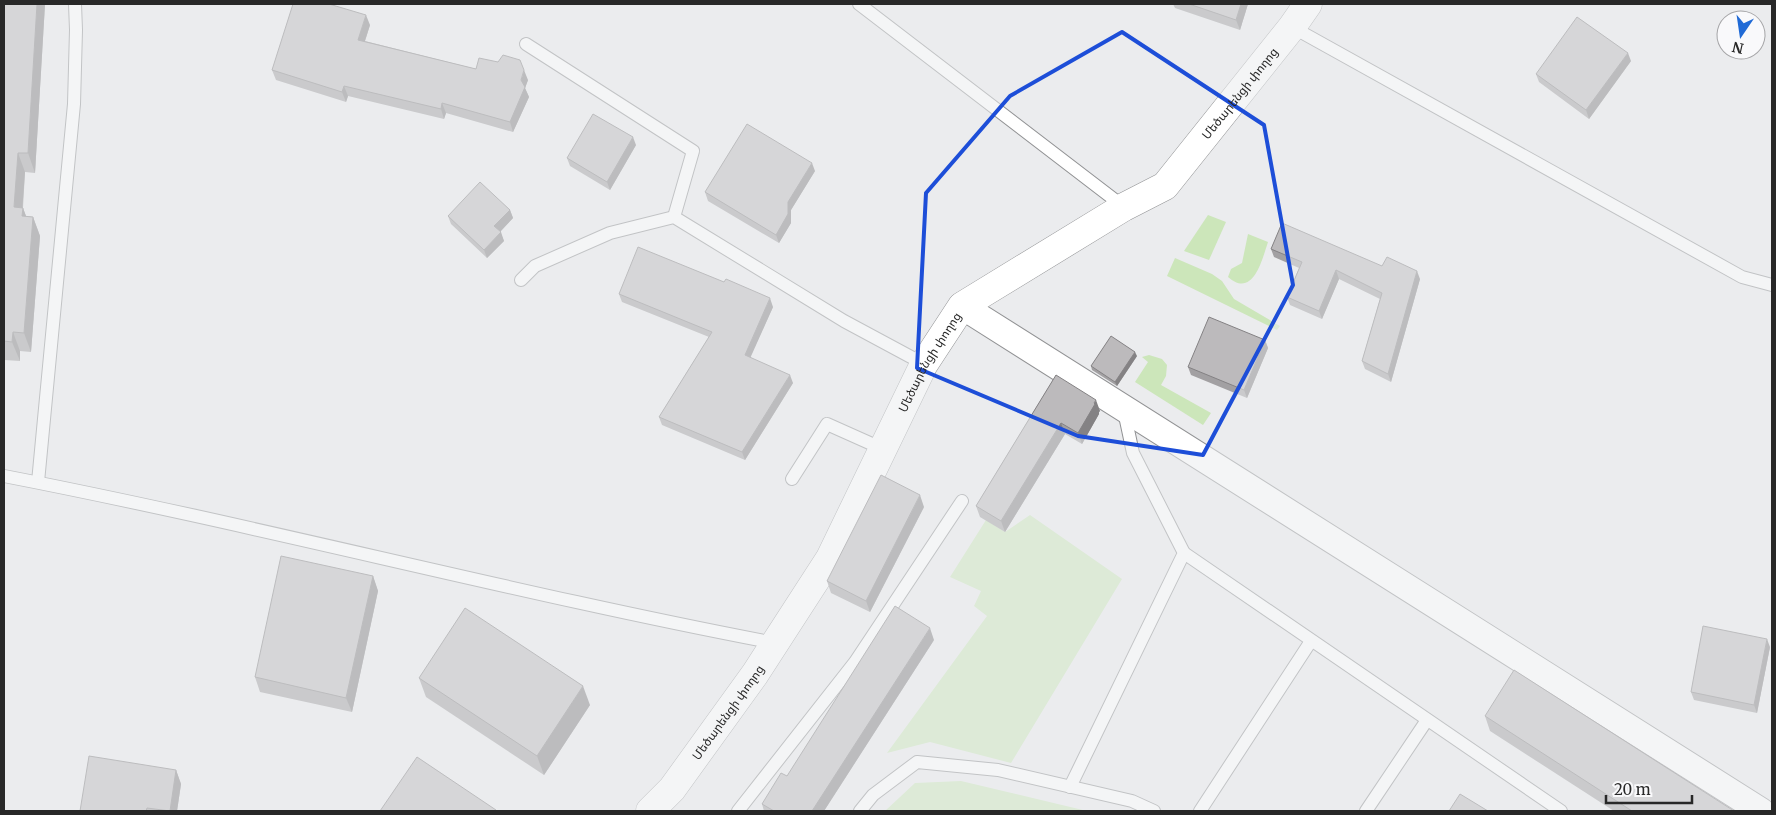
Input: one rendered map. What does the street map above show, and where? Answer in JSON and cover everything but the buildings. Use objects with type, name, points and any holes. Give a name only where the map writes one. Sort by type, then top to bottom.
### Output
[{"type":"street","name":"Մեծարենցի փողոց","points":[[650,811],[672,789],[755,674],[830,558],[924,364],[962,306],[1124,207],[1165,186],[1292,27],[1308,4]]},
{"type":"street","points":[[962,306],[1761,811]]},
{"type":"lane","points":[[38,482],[74,104],[75,4]]},
{"type":"lane","points":[[859,4],[1124,207]]},
{"type":"lane","points":[[1292,27],[1742,277],[1772,285]]},
{"type":"lane","points":[[526,44],[693,151],[674,217]]},
{"type":"lane","points":[[521,280],[535,266],[610,234],[674,217],[844,321],[924,364]]},
{"type":"lane","points":[[1123,408],[1133,453],[1184,553],[1561,811]]},
{"type":"lane","points":[[792,479],[827,424],[883,449]]},
{"type":"lane","points":[[4,476],[130,501],[678,624],[775,643]]},
{"type":"lane","points":[[738,811],[855,662],[962,501]]},
{"type":"lane","points":[[1070,787],[1184,553]]},
{"type":"lane","points":[[1200,811],[1311,641]]},
{"type":"lane","points":[[1366,811],[1427,720]]},
{"type":"lane","points":[[860,811],[873,795],[917,762],[998,770],[1132,801],[1154,811]]},
{"type":"highlighted area","points":[[1122,32],[1264,125],[1293,285],[1203,455],[1078,436],[917,368],[926,193],[1010,96]]},
{"type":"green space","points":[[1208,215],[1226,222],[1209,260],[1184,251]]},
{"type":"green space","points":[[1248,234],[1268,242],[1255,274],[1244,283],[1237,283],[1228,277],[1231,269],[1242,263]]},
{"type":"green space","points":[[1175,258],[1212,274],[1222,281],[1234,299],[1280,326],[1277,330],[1167,276]]},
{"type":"green space","points":[[1149,355],[1162,359],[1167,365],[1166,376],[1161,385],[1211,413],[1203,425],[1135,382],[1148,362],[1142,357]]},
{"type":"green space","points":[[1030,515],[1122,579],[1011,763],[930,742],[887,753],[987,616],[974,606],[981,591],[950,577],[986,520],[1005,532]]},
{"type":"green space","points":[[961,781],[1087,811],[885,811],[915,783]]}]
